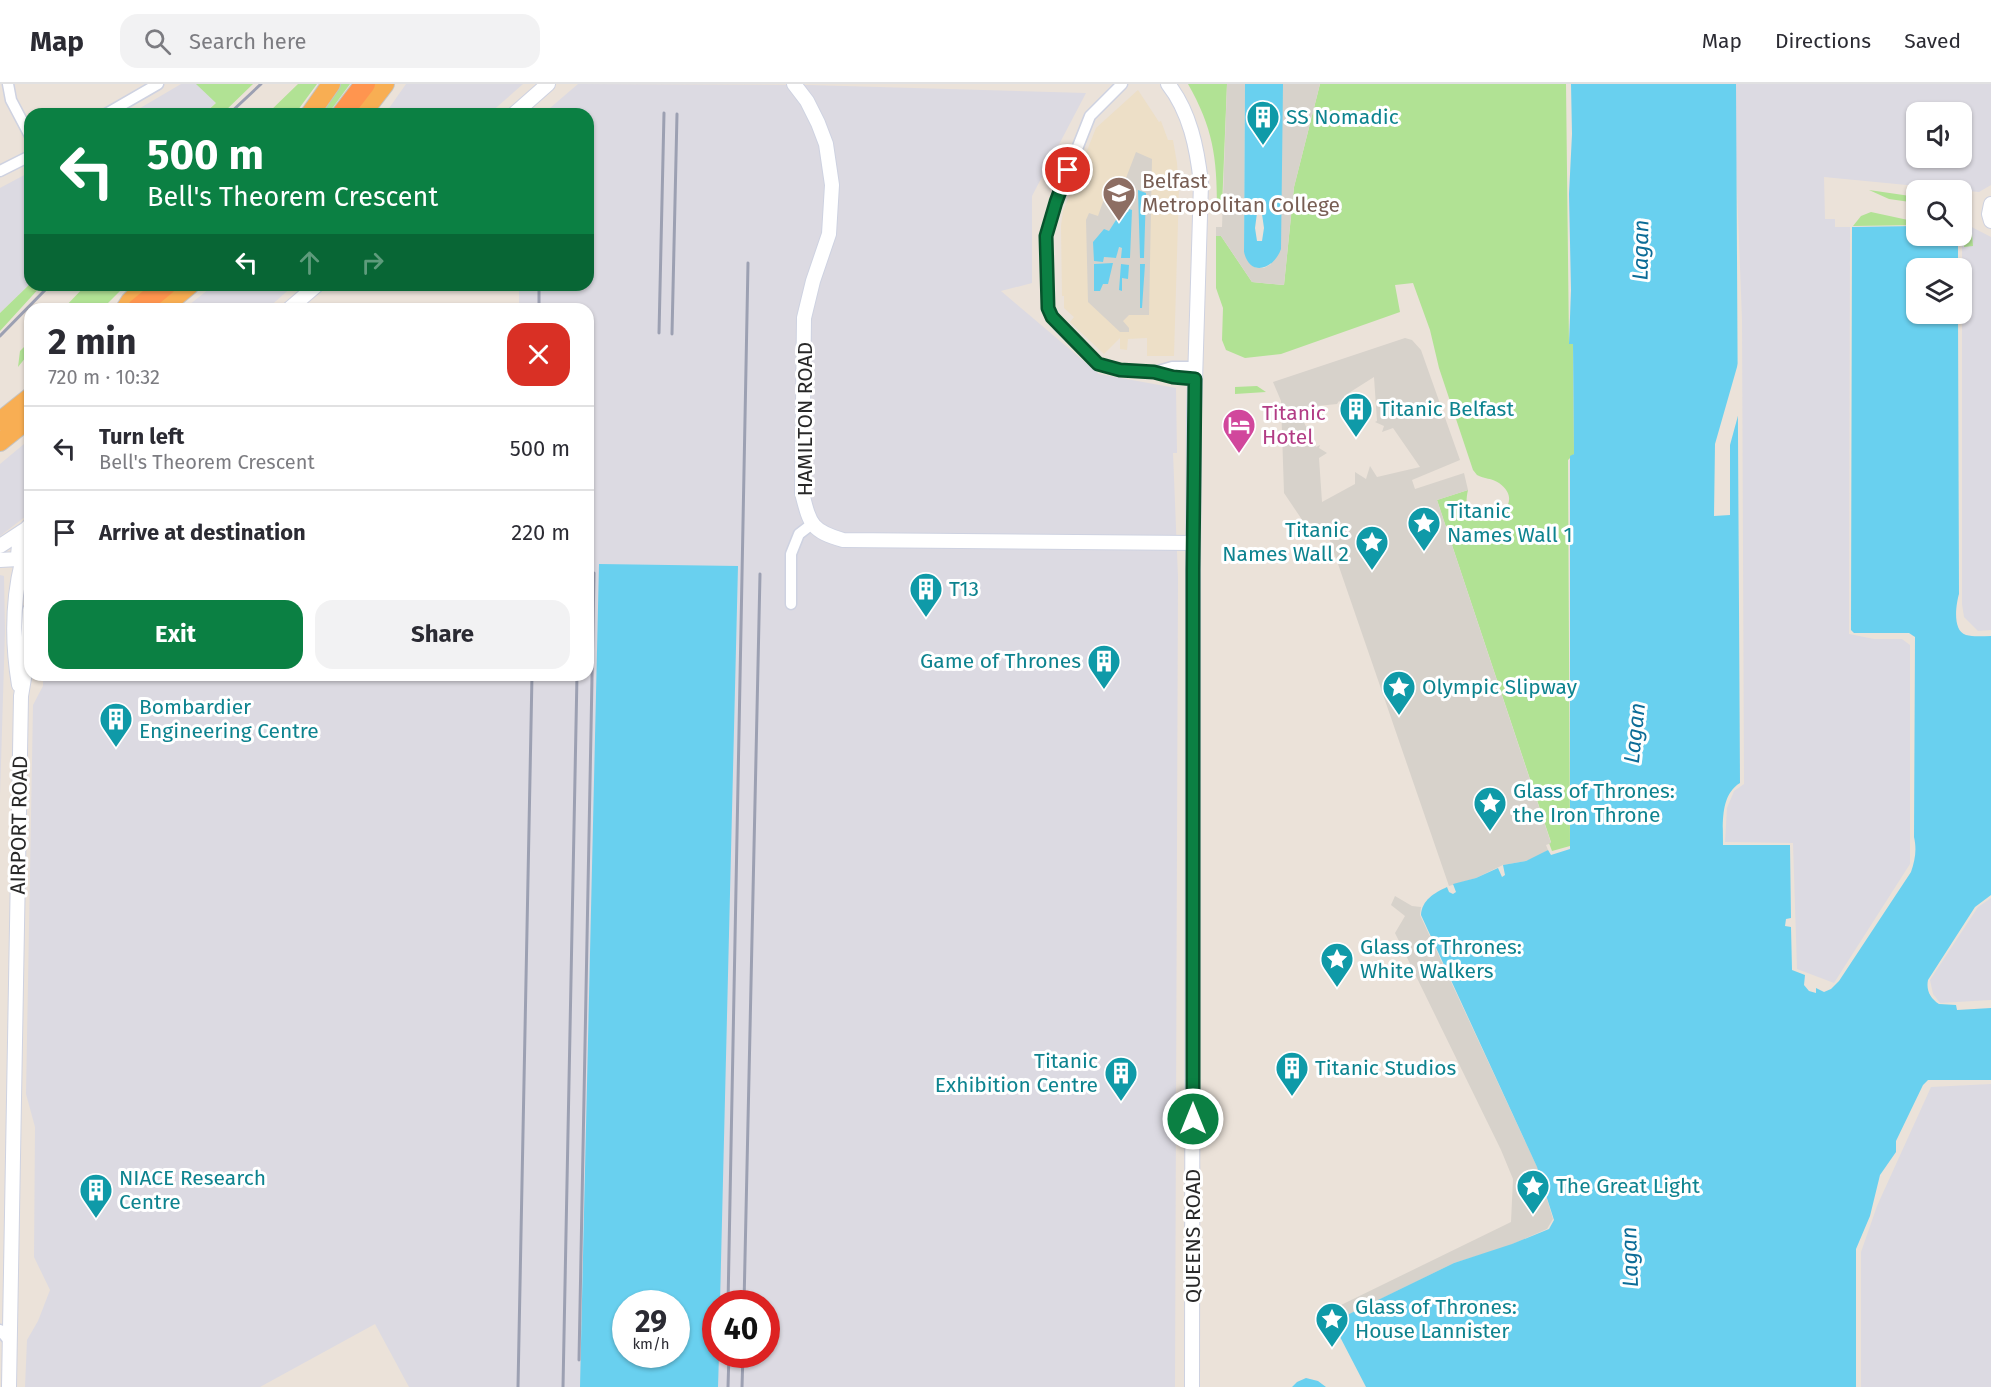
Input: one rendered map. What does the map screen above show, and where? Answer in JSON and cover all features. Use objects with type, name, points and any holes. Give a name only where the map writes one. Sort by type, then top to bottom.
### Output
[{"type":"highway","points":[[314,108],[331,84]]},
{"type":"highway","points":[[347,108],[365,84]]},
{"type":"highway","points":[[367,108],[385,84]]},
{"type":"highway","points":[[130,303],[141,291]]},
{"type":"highway","points":[[144,303],[159,291]]},
{"type":"highway","points":[[168,303],[183,291]]},
{"type":"highway","points":[[0,421],[24,402]]},
{"type":"highway","points":[[0,442],[24,423]]},
{"type":"street","points":[[8,84],[11,100],[24,125]]},
{"type":"street","points":[[116,108],[158,84]]},
{"type":"street","points":[[521,108],[548,84]]},
{"type":"street","name":"HAMILTON ROAD","points":[[794,84],[807,101],[826,144],[832,185],[829,234],[813,281],[804,318],[802,493],[812,524],[822,534],[851,540],[1193,543]]},
{"type":"street","points":[[1122,84],[1090,116],[1056,202],[1046,236],[1048,308],[1052,317],[1092,360],[1106,368],[1154,372],[1172,367],[1195,373]]},
{"type":"street","name":"QUEENS ROAD","points":[[1167,84],[1192,132],[1201,183],[1193,543],[1192,1387]]},
{"type":"street","points":[[0,171],[24,159]]},
{"type":"street","points":[[1991,204],[1991,221]]},
{"type":"street","points":[[296,303],[310,291]]},
{"type":"street","points":[[790,604],[791,554],[799,534],[812,524]]},
{"type":"street","points":[[0,546],[24,530]]},
{"type":"street","name":"AIRPORT ROAD","points":[[21,696],[15,661],[14,616],[15,592],[23,561],[18,550],[24,536]]},
{"type":"street","points":[[0,560],[23,561]]},
{"type":"street","name":"AIRPORT ROAD","points":[[9,1387],[10,1320],[5,1281],[21,696],[24,678]]},
{"type":"street","points":[[0,1309],[10,1320]]},
{"type":"street","points":[[0,1330],[10,1342]]},
{"type":"shaded area","points":[[181,84],[235,84],[210,108],[140,108]]},
{"type":"shaded area","points":[[406,84],[523,84],[496,108],[389,108]]},
{"type":"shaded area","points":[[578,84],[809,85],[1086,93],[1032,196],[1032,283],[1001,291],[1099,374],[1176,388],[1177,453],[1173,453],[1178,577],[1175,1387],[409,1387],[375,1324],[260,1387],[25,1387],[27,1340],[38,1321],[50,1290],[34,1257],[35,1127],[26,1094],[33,705],[43,686],[43,681],[594,681],[594,303],[519,303],[519,291],[594,291],[594,108],[550,108]]},
{"type":"shaded area","points":[[1227,84],[1245,84],[1244,252],[1256,268],[1264,268],[1271,264],[1283,84],[1320,84],[1294,187],[1284,285],[1252,282],[1221,236],[1216,236],[1216,227],[1222,227]]},
{"type":"shaded area","points":[[1733,84],[1991,84],[1991,185],[1979,192],[1972,191],[1972,180],[1906,180],[1906,185],[1824,177],[1825,219],[1835,219],[1835,227],[1850,227],[1849,634],[1874,639],[1902,639],[1910,645],[1910,864],[1834,983],[1797,969],[1793,843],[1725,842],[1727,808],[1734,791],[1744,784],[1742,319]]},
{"type":"shaded area","name":"Belfast Metropolitan College","points":[[1138,90],[1159,122],[1161,121],[1168,140],[1173,140],[1177,163],[1179,188],[1174,356],[1147,356],[1147,338],[1128,339],[1127,350],[1120,349],[1120,338],[1104,354],[1070,322],[1074,317],[1064,308],[1064,296],[1062,296],[1061,226],[1063,211],[1096,128]]},
{"type":"shaded area","points":[[1136,152],[1152,159],[1149,315],[1129,315],[1123,321],[1129,328],[1129,332],[1120,332],[1088,302],[1086,220],[1089,213],[1098,216],[1105,196],[1112,198],[1120,177],[1126,178]],"holes":[[[1121,212],[1129,213],[1122,248],[1118,247],[1116,258],[1104,257],[1109,232]]]},
{"type":"shaded area","points":[[24,175],[24,290],[0,313],[0,188]]},
{"type":"shaded area","points":[[1972,227],[1991,237],[1991,630],[1978,631],[1964,617],[1962,604],[1962,324],[1972,324],[1972,258],[1962,258],[1962,246],[1972,246]]},
{"type":"shaded area","points":[[206,291],[287,291],[274,303],[192,303]]},
{"type":"shaded area","points":[[1405,338],[1412,340],[1421,350],[1460,460],[1412,480],[1415,489],[1464,473],[1468,490],[1437,500],[1551,843],[1546,845],[1548,850],[1537,857],[1503,865],[1476,878],[1449,886],[1327,532],[1313,536],[1284,493],[1281,401],[1273,382]],"holes":[[[1374,377],[1377,421],[1375,422],[1384,426],[1382,432],[1393,428],[1420,467],[1377,477],[1370,466],[1366,479],[1355,472],[1355,484],[1322,502],[1319,458],[1327,453],[1319,448],[1320,445],[1316,447],[1297,408],[1337,404],[1339,401],[1345,405],[1344,396]]]},
{"type":"shaded area","points":[[24,444],[24,518],[0,536],[0,464]]},
{"type":"shaded area","points":[[0,575],[4,576],[5,631],[0,796]]},
{"type":"shaded area","points":[[1395,896],[1412,906],[1421,907],[1420,915],[1538,1169],[1553,1219],[1547,1229],[1506,1247],[1454,1263],[1344,1317],[1338,1333],[1327,1340],[1330,1324],[1341,1305],[1511,1222],[1513,1179],[1395,933],[1405,916],[1391,905]]},
{"type":"shaded area","points":[[1991,898],[1991,1000],[1940,1003],[1933,994],[1930,980],[1978,907]]},
{"type":"shaded area","points":[[1991,1084],[1991,1387],[1861,1387],[1861,1252],[1877,1206],[1931,1087]]},
{"type":"green space","points":[[196,84],[253,84],[228,108],[211,108],[216,103]]},
{"type":"green space","points":[[298,84],[317,84],[299,108],[273,108]]},
{"type":"green space","points":[[339,84],[350,84],[332,108],[323,108]]},
{"type":"green space","points":[[1188,84],[1227,84],[1222,207],[1217,207],[1212,143],[1203,115]]},
{"type":"green space","points":[[1320,84],[1566,84],[1569,344],[1573,344],[1574,454],[1568,460],[1570,846],[1552,851],[1549,843],[1551,842],[1437,500],[1468,490],[1467,507],[1473,517],[1482,520],[1493,518],[1502,512],[1508,503],[1508,493],[1499,483],[1477,475],[1473,470],[1439,368],[1430,330],[1413,283],[1395,285],[1400,312],[1281,354],[1245,358],[1226,350],[1222,340],[1223,308],[1216,288],[1216,236],[1221,236],[1252,282],[1284,285],[1294,187]]},
{"type":"green space","points":[[1869,190],[1906,195],[1906,201],[1889,199]]},
{"type":"green space","points":[[1871,212],[1906,220],[1906,225],[1853,226],[1861,216]]},
{"type":"green space","points":[[24,290],[37,291],[0,331],[0,313]]},
{"type":"green space","points":[[80,291],[120,291],[108,303],[69,303]]},
{"type":"green space","points":[[24,347],[24,360],[18,367],[20,351]]},
{"type":"green space","points":[[1257,386],[1266,392],[1235,394],[1235,387]]},
{"type":"water","points":[[1245,84],[1283,84],[1281,249],[1273,262],[1262,268],[1251,265],[1244,252]]},
{"type":"water","name":"Lagan","points":[[1571,84],[1736,84],[1740,783],[1734,788],[1726,802],[1723,819],[1723,845],[1790,845],[1791,918],[1786,919],[1785,926],[1791,927],[1792,970],[1805,975],[1804,985],[1809,991],[1816,993],[1816,988],[1824,992],[1839,981],[1911,872],[1915,851],[1915,637],[1909,633],[1854,633],[1851,630],[1852,227],[1906,226],[1906,246],[1958,246],[1958,258],[1906,258],[1906,324],[1958,324],[1959,594],[1956,617],[1959,628],[1966,635],[1991,636],[1991,895],[1975,907],[1928,980],[1928,987],[1929,994],[1936,1002],[1956,1005],[1957,1010],[1991,1008],[1991,1080],[1928,1080],[1923,1085],[1896,1141],[1896,1152],[1880,1175],[1870,1216],[1856,1249],[1856,1387],[1366,1387],[1338,1333],[1343,1317],[1454,1263],[1549,1229],[1554,1220],[1537,1167],[1421,915],[1426,901],[1433,895],[1447,887],[1449,892],[1453,894],[1456,892],[1453,884],[1476,878],[1498,868],[1502,877],[1505,875],[1503,865],[1526,861],[1548,850],[1551,855],[1570,849],[1570,456],[1574,454],[1573,344],[1569,344],[1571,290],[1569,194],[1572,134]]},
{"type":"water","points":[[1138,190],[1146,193],[1144,258],[1140,258]]},
{"type":"water","points":[[1129,209],[1132,210],[1130,258],[1121,258],[1122,248],[1119,247],[1116,258],[1104,257],[1103,262],[1094,261],[1093,242],[1104,229],[1109,231],[1121,212],[1128,212]]},
{"type":"water","points":[[1113,263],[1108,284],[1103,284],[1100,291],[1094,291],[1094,264]]},
{"type":"water","points":[[1121,264],[1129,265],[1128,279],[1122,278],[1122,291],[1119,290]]},
{"type":"water","points":[[1140,264],[1145,264],[1142,308],[1140,308]]},
{"type":"water","points":[[599,564],[738,566],[720,1290],[702,1290],[702,1368],[719,1368],[718,1387],[580,1387]]},
{"type":"water","points":[[1306,1378],[1318,1381],[1326,1387],[1292,1387]]},
{"type":"pier","points":[[1257,213],[1262,214],[1264,228],[1262,241],[1257,241],[1255,228]]},
{"type":"pier","points":[[1739,360],[1739,412],[1730,445],[1730,515],[1714,516],[1715,444]]},
{"type":"railway","points":[[235,108],[261,84]]},
{"type":"railway","points":[[659,333],[664,113]]},
{"type":"railway","points":[[672,334],[677,114]]},
{"type":"railway","points":[[728,1290],[748,263]]},
{"type":"railway","points":[[32,303],[44,291]]},
{"type":"railway","points":[[539,291],[539,303]]},
{"type":"railway","points":[[0,336],[24,312]]},
{"type":"railway","points":[[744,1290],[760,574]]},
{"type":"railway","points":[[518,1387],[532,681]]},
{"type":"railway","points":[[563,1387],[577,681]]},
{"type":"railway","points":[[579,1360],[592,681]]},
{"type":"railway","points":[[728,1387],[729,1368]]},
{"type":"railway","points":[[742,1387],[743,1368]]},
{"type":"place","name":"SS Nomadic","points":[[1263,146]]},
{"type":"place","name":"Belfast Metropolitan College","points":[[1119,222]]},
{"type":"place","name":"Titanic Belfast","points":[[1356,438]]},
{"type":"place","name":"Titanic Hotel","points":[[1239,454]]},
{"type":"place","name":"Titanic Names Wall 1","points":[[1424,552]]},
{"type":"place","name":"Titanic Names Wall 2","points":[[1372,571]]},
{"type":"place","name":"T13","points":[[926,618]]},
{"type":"place","name":"Game of Thrones","points":[[1104,690]]},
{"type":"place","name":"Olympic Slipway","points":[[1399,716]]},
{"type":"place","name":"Bombardier Engineering Centre","points":[[116,748]]},
{"type":"place","name":"Glass of Thrones: the Iron Throne","points":[[1490,832]]},
{"type":"place","name":"Glass of Thrones: White Walkers","points":[[1337,988]]},
{"type":"place","name":"Titanic Studios","points":[[1292,1097]]},
{"type":"place","name":"Titanic Exhibition Centre","points":[[1121,1102]]},
{"type":"place","name":"The Great Light","points":[[1533,1215]]},
{"type":"place","name":"NIACE Research Centre","points":[[96,1219]]},
{"type":"place","name":"Glass of Thrones: House Lannister","points":[[1332,1348]]},
{"type":"route","points":[[1068,170],[1046,236],[1048,308],[1052,317],[1092,360],[1106,368],[1154,372],[1195,379],[1192,744],[1193,1119]]}]
